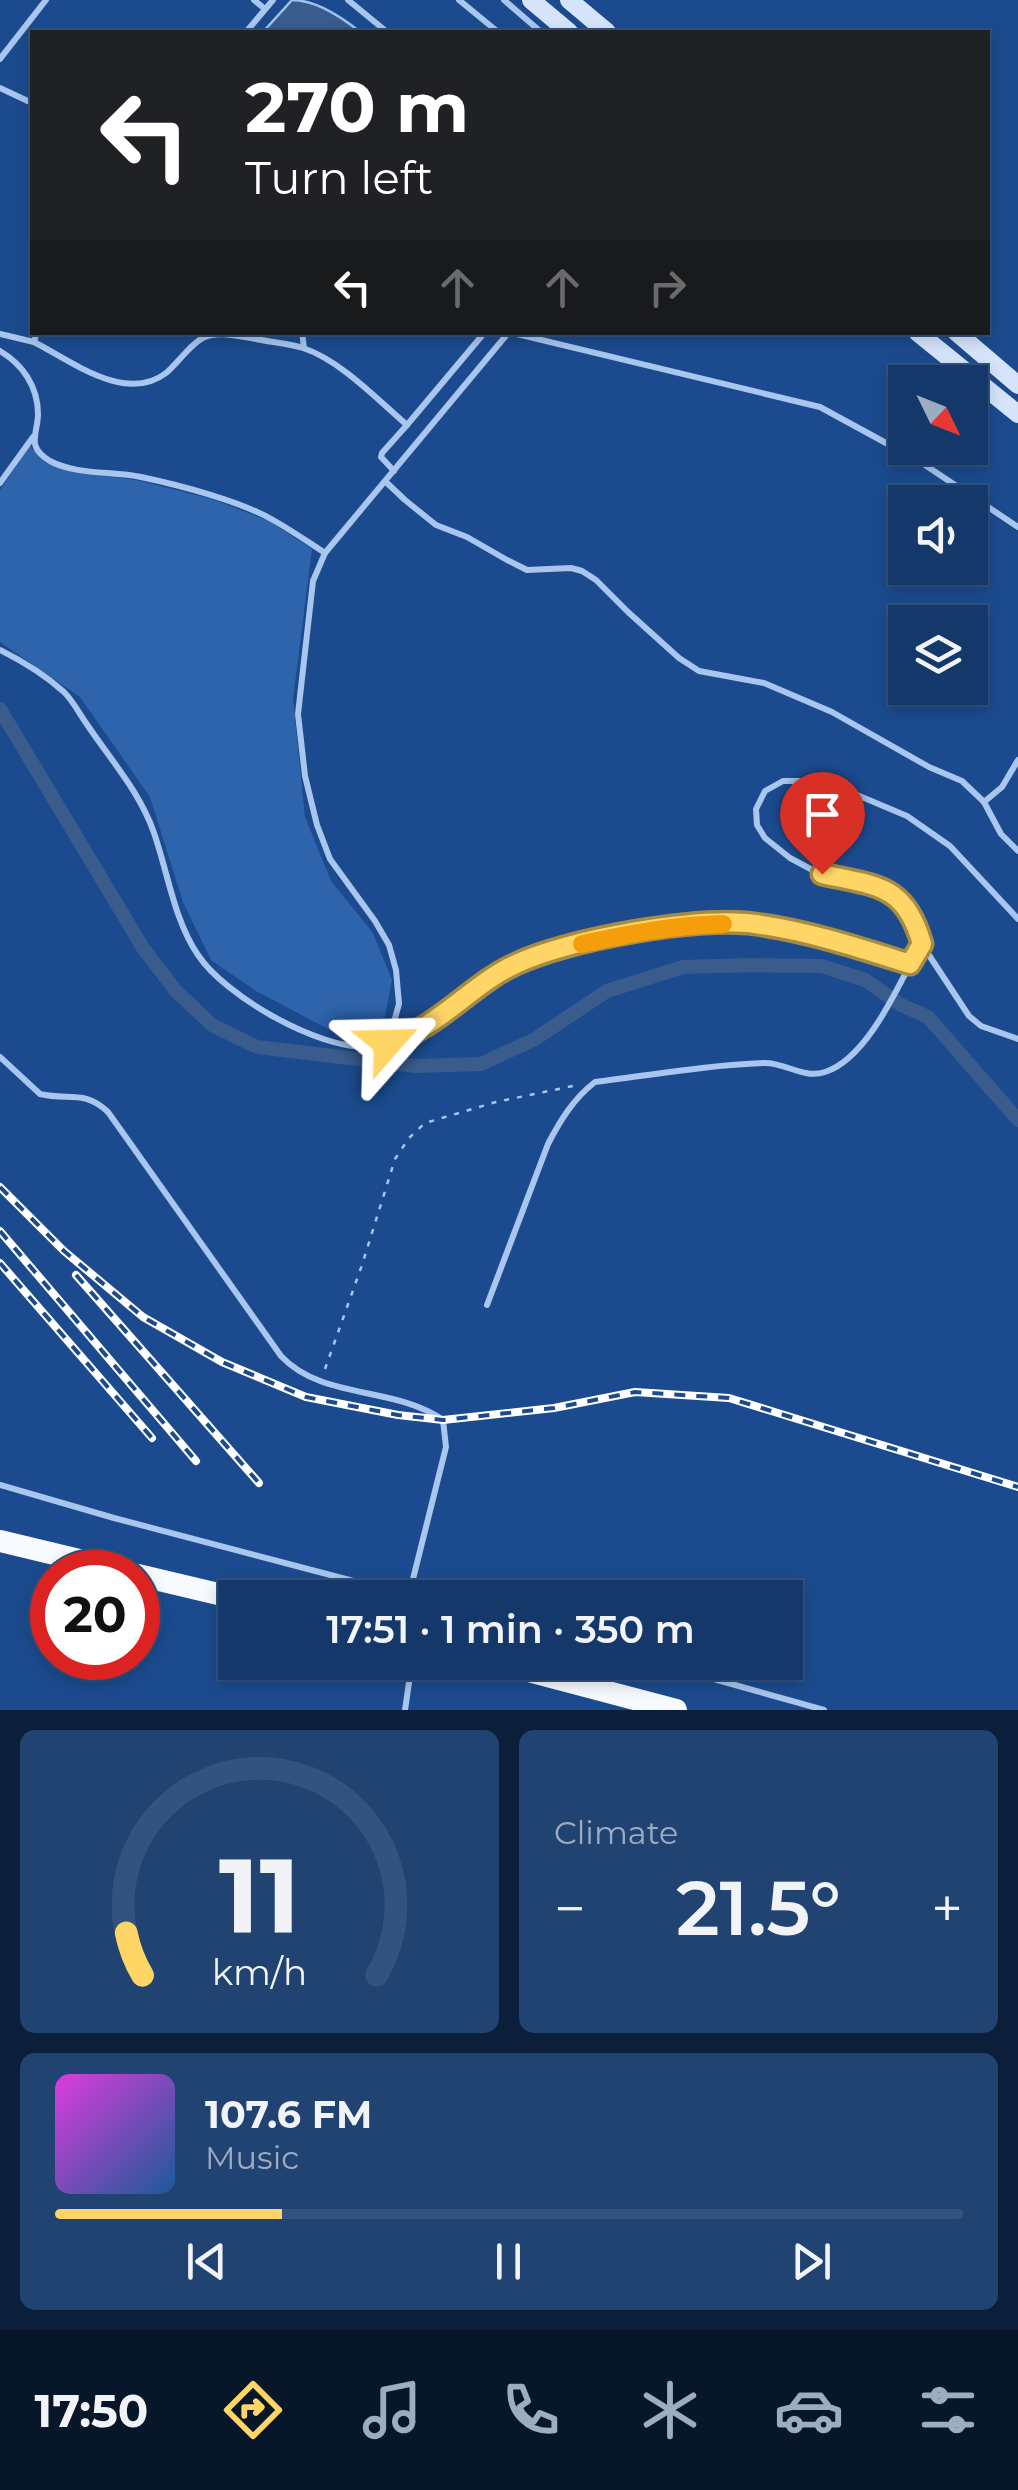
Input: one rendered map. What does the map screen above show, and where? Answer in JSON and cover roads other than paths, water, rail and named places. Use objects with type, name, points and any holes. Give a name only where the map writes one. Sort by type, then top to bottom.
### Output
[{"type":"highway","points":[[0,1541],[37,1550]]},
{"type":"highway","points":[[160,1579],[218,1594]]},
{"type":"highway","points":[[562,1680],[676,1710]]},
{"type":"main road","points":[[531,0],[567,30]]},
{"type":"main road","points":[[569,0],[605,30]]},
{"type":"main road","points":[[921,335],[1018,414]]},
{"type":"main road","points":[[960,335],[1018,384]]},
{"type":"lane","points":[[0,59],[46,0]]},
{"type":"lane","points":[[254,0],[265,9]]},
{"type":"lane","points":[[248,30],[273,0]]},
{"type":"lane","points":[[348,0],[385,30]]},
{"type":"lane","points":[[459,0],[496,30]]},
{"type":"lane","points":[[504,0],[536,30]]},
{"type":"lane","points":[[0,88],[30,103]]},
{"type":"lane","points":[[0,334],[34,342],[113,382],[137,385],[163,375],[197,342],[212,335]]},
{"type":"lane","points":[[34,342],[36,335]]},
{"type":"lane","points":[[226,335],[304,348],[349,376],[407,425]]},
{"type":"lane","points":[[302,335],[304,348]]},
{"type":"lane","points":[[394,472],[381,457],[382,452],[482,335]]},
{"type":"lane","points":[[388,1043],[399,1004],[389,945],[330,859],[305,776],[298,714],[314,581],[325,553],[506,335]]},
{"type":"lane","points":[[516,335],[820,407],[919,462],[1018,527]]},
{"type":"lane","points":[[0,351],[24,369],[38,413],[33,437],[0,483]]},
{"type":"lane","points":[[33,437],[38,451],[54,463],[92,472],[138,476],[212,496],[270,518],[325,553]]},
{"type":"lane","points":[[386,482],[436,525],[527,570],[582,571],[686,664],[699,671],[764,682],[832,712],[928,767],[962,780],[984,802],[1001,834],[1018,851]]},
{"type":"lane","points":[[0,650],[20,660],[70,699],[142,803],[189,940],[208,970],[220,982],[289,1024],[320,1038],[368,1047],[388,1043],[419,1032],[517,963],[558,949],[690,924],[750,923],[799,931],[910,964]]},
{"type":"lane","points":[[984,802],[1002,787],[1018,760]]},
{"type":"lane","points":[[1018,920],[950,846],[907,816],[810,781],[783,781],[765,791],[756,808],[757,825],[765,838],[790,858],[822,874],[880,887],[899,900],[914,918],[922,944],[968,1016],[981,1026],[1018,1039]]},
{"type":"lane","points":[[487,1305],[557,1125],[594,1082],[768,1063],[806,1074],[825,1072],[856,1051],[887,1008],[922,944]]},
{"type":"lane","points":[[0,1057],[40,1094],[91,1099],[108,1112],[293,1370],[419,1406],[442,1420],[446,1448],[413,1580]]},
{"type":"lane","points":[[0,1486],[351,1580]]},
{"type":"lane","points":[[405,1710],[409,1680]]},
{"type":"lane","points":[[717,1680],[824,1710]]},
{"type":"waterway","points":[[0,709],[143,948],[176,991],[212,1025],[257,1047],[416,1066],[481,1064],[535,1039],[607,991],[683,967],[822,966],[865,980],[901,1005],[928,1017],[1018,1120]]},
{"type":"railway","points":[[0,1187],[64,1251],[143,1317],[222,1362],[306,1397],[443,1420],[554,1408],[635,1392],[729,1398],[1018,1487]]},
{"type":"railway","points":[[0,1231],[196,1461]]},
{"type":"railway","points":[[0,1263],[152,1438]]},
{"type":"railway","points":[[76,1275],[259,1483]]}]
